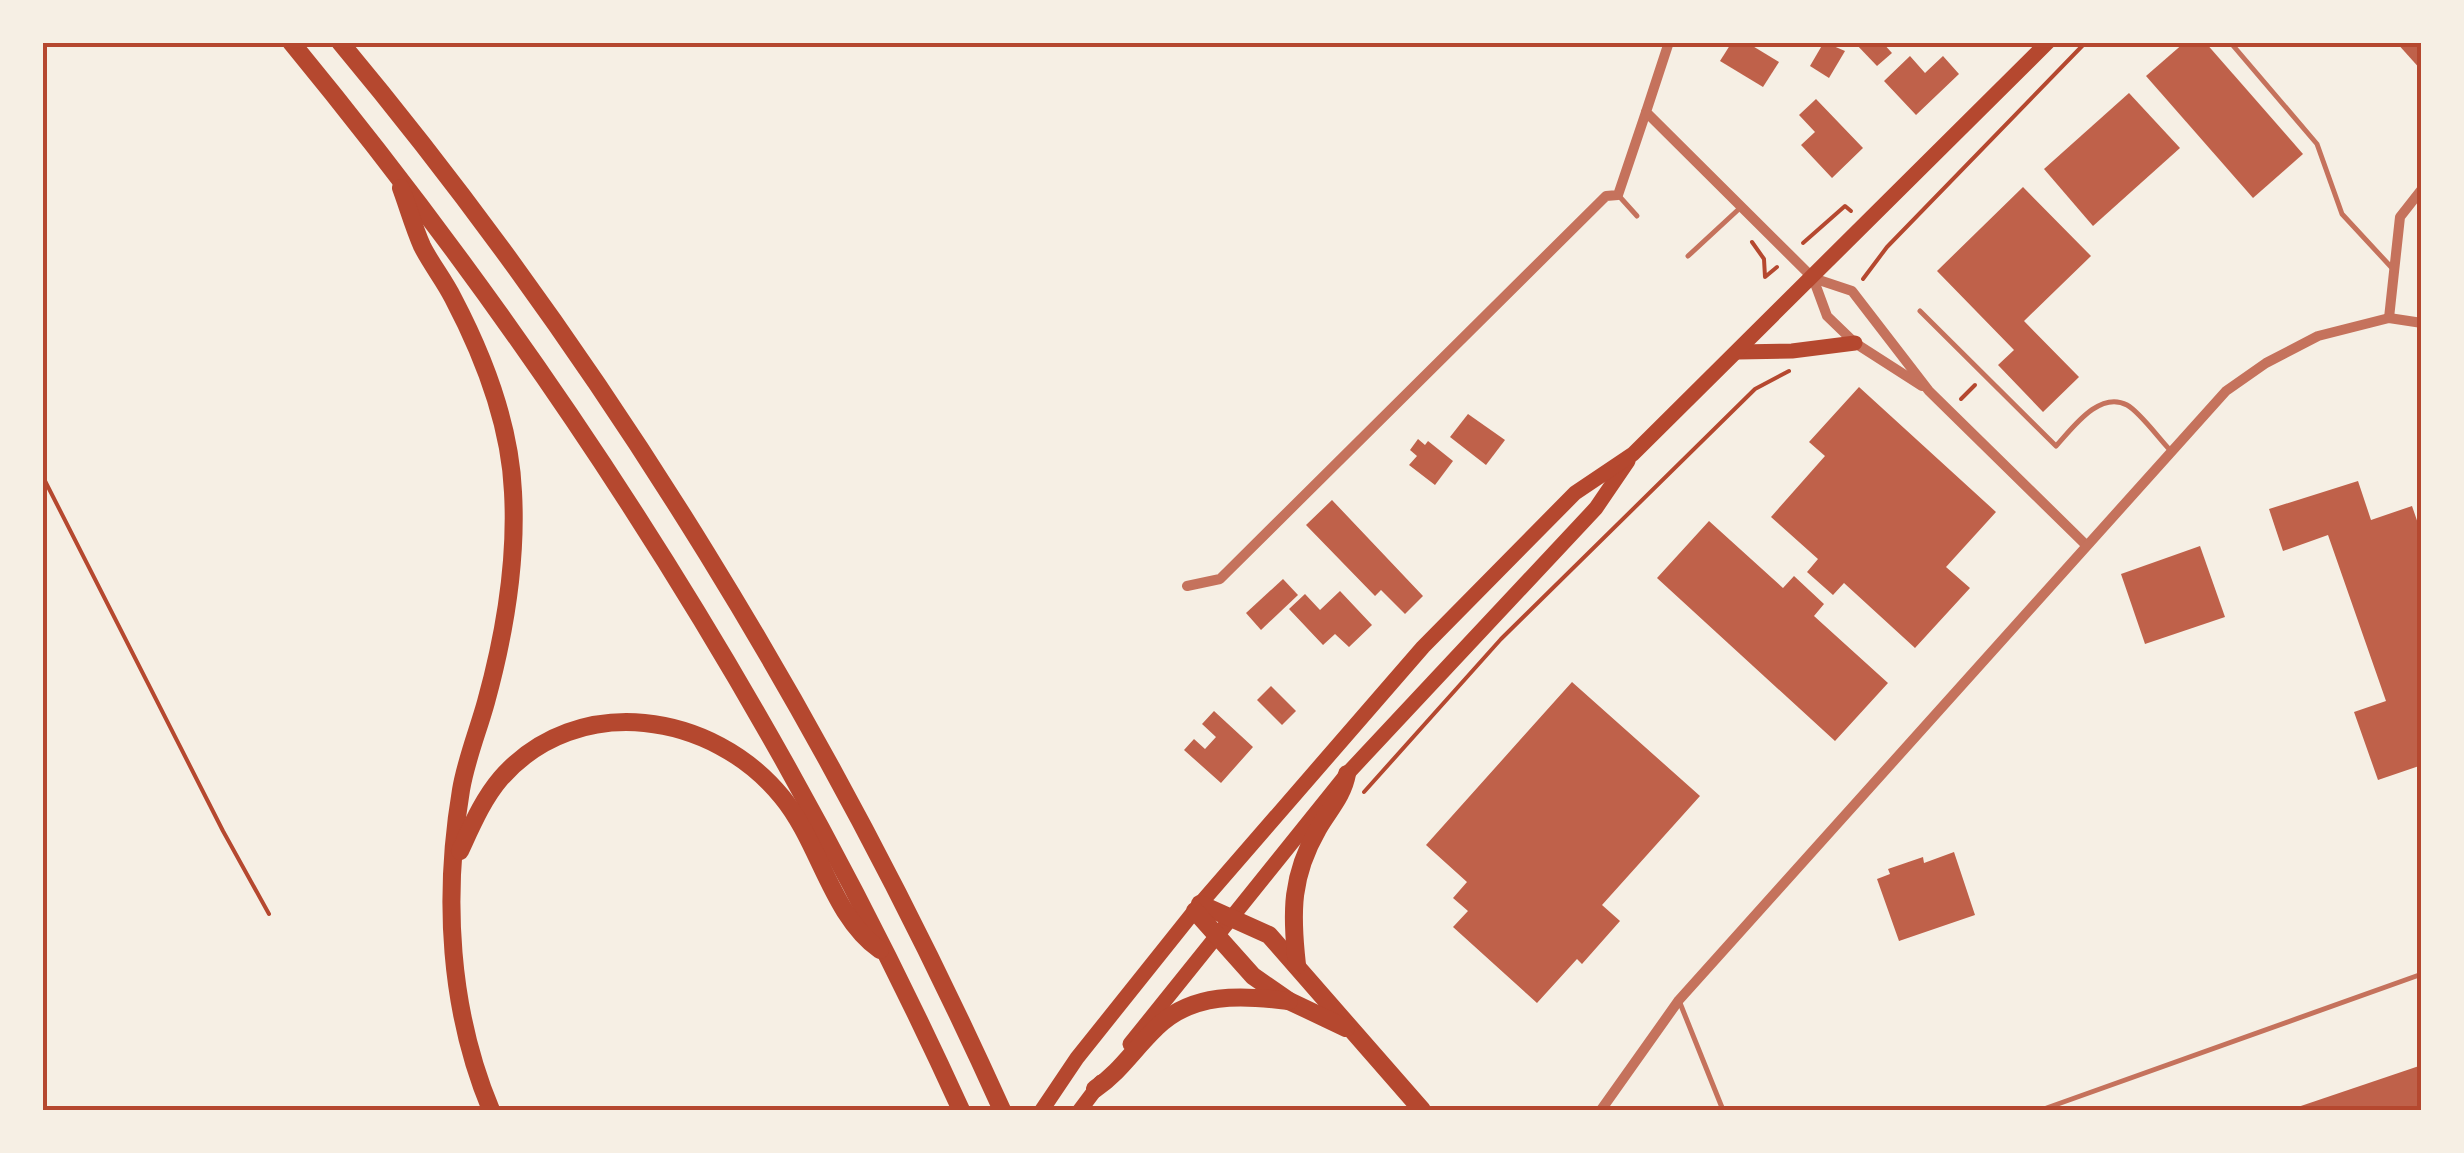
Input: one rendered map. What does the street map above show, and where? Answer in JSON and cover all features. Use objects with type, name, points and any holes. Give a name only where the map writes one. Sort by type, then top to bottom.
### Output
[{"type":"highway","points":[[291,42],[462,258],[656,544],[748,695],[921,1022],[961,1110]]},
{"type":"highway","points":[[340,42],[515,269],[604,398],[763,647],[942,978],[1002,1110]]},
{"type":"highway","points":[[396,174],[422,246],[484,360],[502,422],[513,490],[512,570],[504,632],[461,788],[453,864],[451,923],[458,996],[472,1056],[491,1110]]},
{"type":"highway","points":[[453,864],[484,802],[503,776],[551,739],[587,724],[618,721],[690,730],[729,748],[782,797],[859,935],[884,953]]},
{"type":"highway","points":[[1297,966],[1292,918],[1298,868],[1344,792],[1347,774]]},
{"type":"highway","points":[[1198,907],[1269,935],[1422,1110]]},
{"type":"highway","points":[[1198,907],[1216,936],[1254,976],[1289,1001],[1350,1030]]},
{"type":"highway","points":[[1095,1089],[1118,1073],[1158,1026],[1179,1012],[1222,997],[1242,995],[1289,1001]]},
{"type":"main road","points":[[1042,1110],[1077,1058],[1198,907],[1422,646],[1575,493],[1633,454],[2048,42]]},
{"type":"main road","points":[[1738,352],[1856,342]]},
{"type":"main road","points":[[1080,1110],[1347,774],[1596,508],[1633,454]]},
{"type":"street","points":[[1187,586],[1220,579],[1606,196],[1618,195],[1670,42]]},
{"type":"street","points":[[1646,112],[1813,278],[1826,316],[1856,342],[1929,390]]},
{"type":"street","points":[[2389,318],[2400,217],[2422,189]]},
{"type":"street","points":[[1813,278],[1852,291],[1929,390],[2085,544]]},
{"type":"street","points":[[1601,1110],[1679,1000],[2226,391],[2266,363],[2318,336],[2389,318],[2422,323]]},
{"type":"lane","points":[[2230,42],[2317,144],[2342,214],[2392,268]]},
{"type":"lane","points":[[1618,195],[1636,216]]},
{"type":"lane","points":[[1688,256],[1743,206]]},
{"type":"lane","points":[[1920,311],[2056,446],[2086,414],[2108,402],[2126,404],[2171,451]]},
{"type":"lane","points":[[2041,1110],[2422,974]]},
{"type":"lane","points":[[1679,1000],[1723,1110]]},
{"type":"path","points":[[1869,273],[1886,246],[2086,42]]},
{"type":"path","points":[[1360,798],[1501,639],[1755,390],[1802,365],[1806,349]]},
{"type":"path","points":[[1960,400],[1985,375]]},
{"type":"path","points":[[42,475],[269,914]]},
{"type":"building","points":[[1732,42],[1746,42],[1779,62],[1763,87],[1720,61]]},
{"type":"building","points":[[1824,42],[1845,51],[1829,78],[1810,66]]},
{"type":"building","points":[[1854,42],[1882,42],[1892,53],[1877,66]]},
{"type":"building","points":[[2185,42],[2205,42],[2303,154],[2253,198],[2146,76]]},
{"type":"building","points":[[2396,42],[2422,42],[2422,71]]},
{"type":"building","points":[[1910,56],[1925,73],[1943,56],[1959,74],[1916,115],[1884,81]]},
{"type":"building","points":[[2129,93],[2180,148],[2093,226],[2044,169]]},
{"type":"building","points":[[1816,99],[1863,148],[1832,178],[1801,145],[1815,132],[1799,115]]},
{"type":"building","points":[[2023,187],[2091,256],[2024,321],[2079,377],[2043,412],[1998,365],[2014,350],[1937,271]]},
{"type":"building","points":[[1859,387],[1996,512],[1946,567],[1970,588],[1915,648],[1844,583],[1833,595],[1807,572],[1818,559],[1771,517],[1825,456],[1809,442]]},
{"type":"building","points":[[1468,414],[1505,440],[1486,465],[1450,437]]},
{"type":"building","points":[[1418,439],[1425,445],[1428,441],[1453,461],[1435,485],[1409,465],[1417,456],[1410,450]]},
{"type":"building","points":[[2358,481],[2371,520],[2412,506],[2422,535],[2422,765],[2378,780],[2354,712],[2386,701],[2328,535],[2283,551],[2269,509]]},
{"type":"building","points":[[1332,500],[1423,596],[1405,614],[1381,590],[1375,596],[1306,525]]},
{"type":"building","points":[[1709,521],[1783,588],[1794,576],[1824,604],[1814,616],[1888,683],[1835,741],[1657,578]]},
{"type":"building","points":[[2200,546],[2225,617],[2145,644],[2121,574]]},
{"type":"building","points":[[1283,579],[1298,595],[1261,630],[1246,613]]},
{"type":"building","points":[[1340,591],[1372,625],[1349,647],[1335,634],[1323,645],[1289,609],[1305,594],[1320,610]]},
{"type":"building","points":[[1572,682],[1700,796],[1602,905],[1620,921],[1582,964],[1577,959],[1537,1003],[1453,927],[1468,911],[1453,898],[1467,882],[1426,845]]},
{"type":"building","points":[[1271,686],[1296,711],[1282,725],[1257,700]]},
{"type":"building","points":[[1214,711],[1253,747],[1221,783],[1184,750],[1194,739],[1205,749],[1216,737],[1202,724]]},
{"type":"building","points":[[1954,852],[1975,915],[1899,941],[1877,879],[1890,874],[1888,869],[1923,857],[1924,863]]},
{"type":"building","points":[[2422,1065],[2422,1110],[2289,1110]]}]
